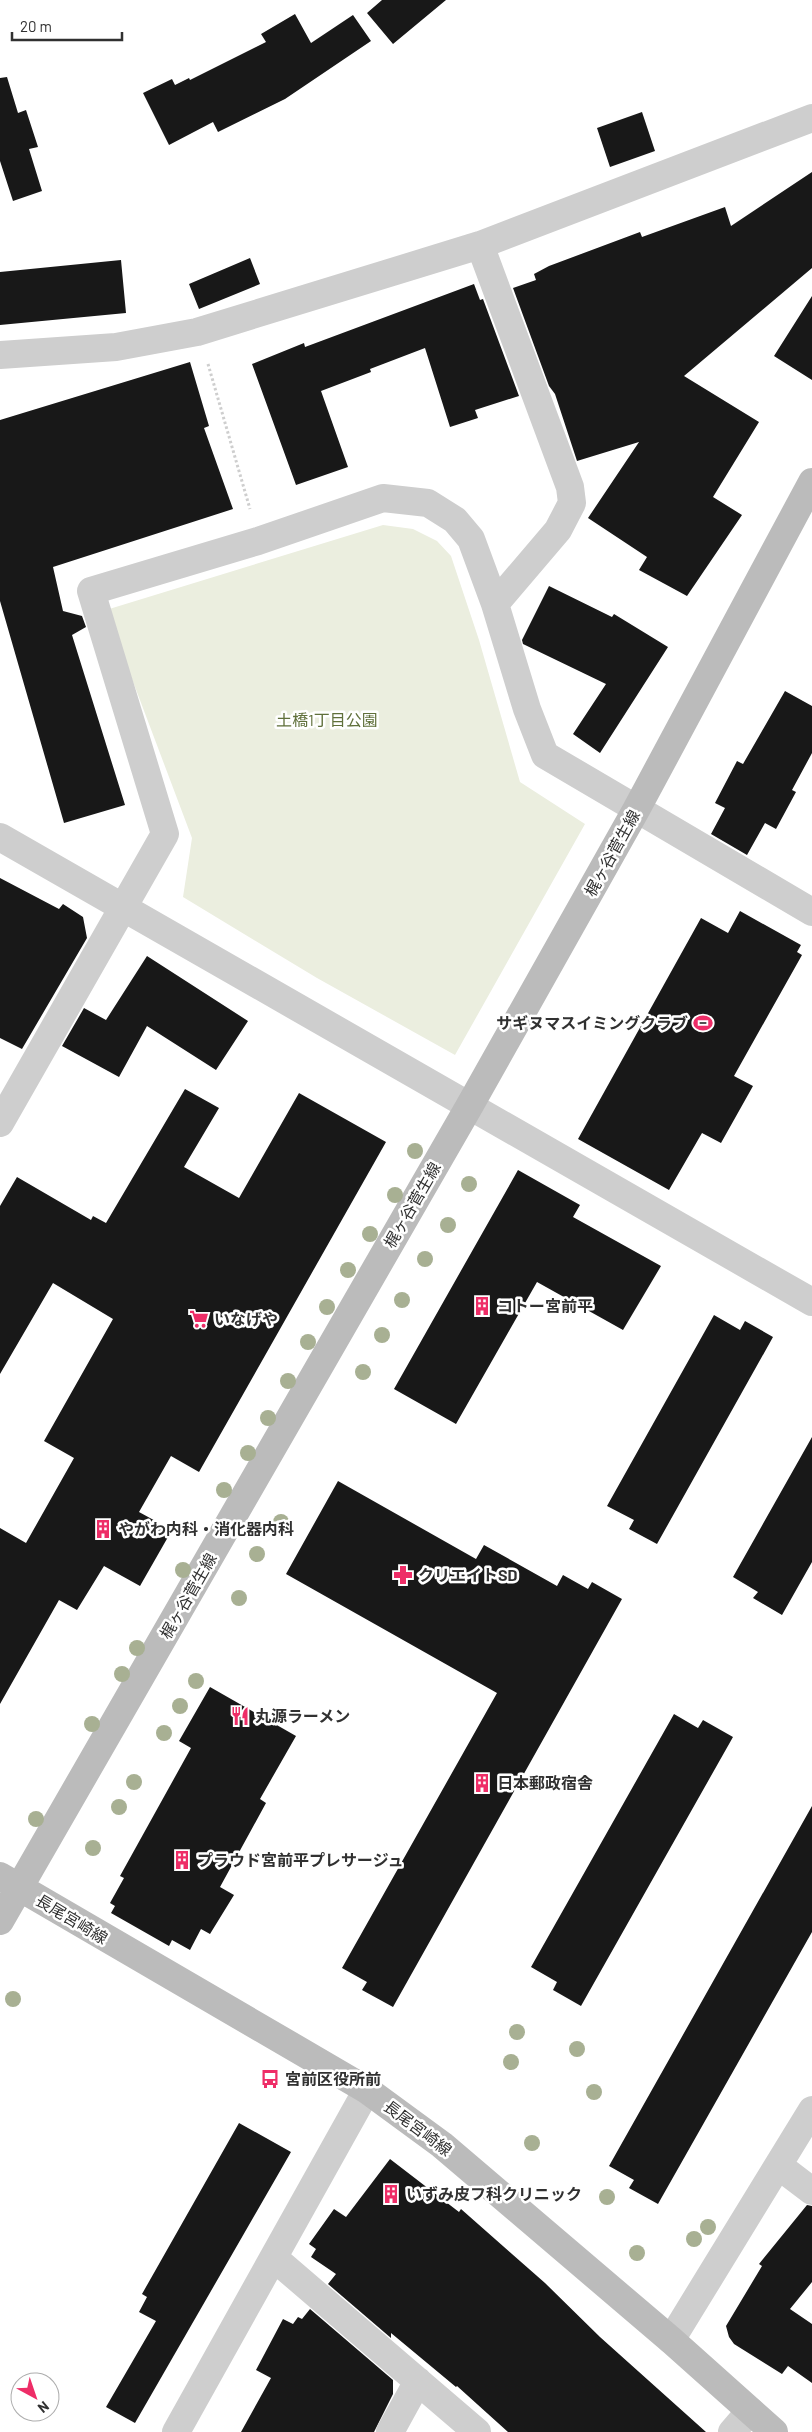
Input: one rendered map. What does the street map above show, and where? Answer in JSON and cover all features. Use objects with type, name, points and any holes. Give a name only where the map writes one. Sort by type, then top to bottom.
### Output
[{"type":"street","points":[[0,355],[116,347],[198,332],[480,245],[812,118]]},
{"type":"street","points":[[480,245],[570,487],[572,503],[558,530],[495,604]]},
{"type":"street","name":"梶ヶ谷菅生線","points":[[0,1921],[9,1881],[109,1734],[470,1105],[636,810],[812,482]]},
{"type":"street","points":[[0,1123],[165,834],[91,591],[258,541],[383,498],[428,502],[455,520],[471,539],[495,604],[527,709],[545,755],[812,912]]},
{"type":"street","points":[[0,837],[123,910],[470,1105],[812,1302]]},
{"type":"street","name":"長尾宮崎線","points":[[9,1881],[367,2090],[442,2145],[671,2340],[774,2432]]},
{"type":"street","points":[[176,2432],[367,2090]]},
{"type":"street","points":[[671,2340],[812,2110]]},
{"type":"street","points":[[779,2166],[812,2191]]},
{"type":"street","points":[[274,2258],[477,2432]]},
{"type":"street","points":[[390,2432],[418,2381]]},
{"type":"street","points":[[732,2432],[750,2412]]},
{"type":"path","points":[[198,332],[231,438],[258,541]]},
{"type":"green space","name":"土橋1丁目公園","points":[[383,525],[413,529],[437,541],[451,556],[479,640],[520,782],[585,824],[455,1055],[317,978],[183,897],[192,838],[106,610]]},
{"type":"building","points":[[382,0],[446,0],[393,44],[367,13]]},
{"type":"building","points":[[295,14],[311,43],[353,15],[371,41],[285,99],[218,132],[213,122],[169,145],[143,93],[172,79],[175,85],[189,78],[190,80],[266,42],[261,34]]},
{"type":"building","points":[[7,77],[18,113],[26,110],[38,147],[29,149],[42,191],[13,201],[0,161],[0,78]]},
{"type":"building","points":[[642,112],[655,151],[610,167],[597,128]]},
{"type":"building","points":[[812,172],[812,268],[684,376],[759,422],[713,497],[742,515],[687,596],[639,570],[647,557],[588,518],[639,442],[577,461],[555,394],[549,386],[513,288],[536,280],[534,274],[549,266],[640,232],[642,237],[725,207],[731,226]]},
{"type":"building","points":[[250,258],[260,284],[199,309],[189,284]]},
{"type":"building","points":[[121,260],[126,313],[0,325],[0,272]]},
{"type":"building","points":[[474,284],[480,300],[483,299],[519,396],[475,410],[478,418],[450,427],[425,348],[370,369],[371,372],[321,391],[348,467],[296,485],[252,364],[304,343],[305,347]]},
{"type":"building","points":[[812,296],[812,380],[774,356]]},
{"type":"building","points":[[190,362],[209,426],[204,428],[233,509],[53,567],[63,611],[82,616],[86,627],[72,635],[125,805],[64,823],[0,601],[0,420]]},
{"type":"building","points":[[549,586],[612,617],[614,614],[668,647],[600,753],[573,734],[606,684],[523,644],[522,640]]},
{"type":"building","points":[[785,691],[812,706],[812,753],[792,790],[796,792],[776,829],[765,823],[747,855],[711,834],[725,808],[715,803],[737,761],[743,764]]},
{"type":"building","points":[[0,878],[59,909],[63,904],[83,917],[87,938],[22,1049],[0,1038]]},
{"type":"building","name":"サギヌマスイミングクラブ","points":[[740,911],[801,945],[797,952],[802,955],[734,1076],[753,1086],[721,1143],[702,1133],[669,1190],[578,1139],[701,918],[728,933]]},
{"type":"building","points":[[147,956],[248,1021],[216,1070],[147,1026],[119,1077],[62,1046],[84,1008],[106,1020]]},
{"type":"building","points":[[185,1089],[219,1108],[184,1167],[239,1198],[299,1093],[386,1142],[199,1472],[171,1456],[139,1512],[172,1530],[140,1586],[104,1566],[77,1610],[59,1600],[0,1704],[0,1528],[26,1543],[74,1458],[44,1441],[113,1319],[53,1283],[0,1374],[0,1206],[17,1177],[91,1220],[93,1216],[106,1223]]},
{"type":"building","name":"コトー宮前平","points":[[518,1170],[580,1205],[573,1217],[661,1266],[623,1330],[537,1282],[456,1424],[394,1389]]},
{"type":"building","points":[[714,1315],[740,1330],[745,1321],[773,1337],[657,1544],[629,1529],[634,1520],[607,1506]]},
{"type":"building","points":[[812,1437],[812,1562],[782,1615],[753,1598],[758,1592],[733,1577]]},
{"type":"building","points":[[338,1481],[476,1559],[484,1545],[557,1586],[563,1575],[588,1589],[592,1582],[622,1599],[393,2007],[362,1990],[367,1982],[342,1968],[497,1693],[286,1574]]},
{"type":"building","name":"プラウド宮前平プレサージュ","points":[[210,1687],[296,1736],[260,1799],[266,1803],[220,1887],[234,1895],[210,1934],[201,1929],[190,1950],[172,1940],[169,1946],[111,1913],[115,1906],[110,1903],[124,1878],[120,1876],[191,1748],[179,1741]]},
{"type":"building","name":"日本郵政宿舎","points":[[674,1714],[698,1728],[703,1720],[733,1737],[581,2006],[553,1990],[557,1982],[531,1967]]},
{"type":"building","points":[[812,1806],[812,1932],[658,2204],[629,2188],[634,2180],[609,2166]]},
{"type":"building","points":[[239,2123],[291,2152],[135,2423],[106,2407],[156,2321],[139,2312],[147,2297],[142,2294]]},
{"type":"building","points":[[390,2159],[459,2212],[461,2209],[545,2283],[600,2337],[706,2432],[508,2432],[457,2386],[391,2333],[391,2338],[328,2284],[336,2274],[311,2257],[316,2249],[309,2244],[334,2209],[346,2217]]},
{"type":"building","points":[[807,2205],[812,2206],[812,2282],[790,2309],[812,2324],[812,2383],[788,2366],[782,2374],[734,2344],[729,2337],[726,2326],[762,2266],[759,2264]]},
{"type":"building","points":[[310,2309],[393,2380],[393,2394],[374,2432],[241,2432],[271,2378],[256,2370],[283,2319],[293,2324],[298,2317],[302,2319]]},
{"type":"place","name":"サギヌマスイミングクラブ","points":[[703,1023]]},
{"type":"place","name":"コトー宮前平","points":[[482,1306]]},
{"type":"place","name":"いなげや","points":[[199,1319]]},
{"type":"place","name":"やがわ内科・消化器内科","points":[[103,1529]]},
{"type":"place","name":"クリエイトSD","points":[[403,1575]]},
{"type":"place","name":"丸源ラーメン","points":[[240,1716]]},
{"type":"place","name":"日本郵政宿舎","points":[[482,1783]]},
{"type":"place","name":"プラウド宮前平プレサージュ","points":[[182,1860]]},
{"type":"place","name":"宮前区役所前","points":[[270,2079]]},
{"type":"place","name":"いずみ皮フ科クリニック","points":[[391,2194]]}]
